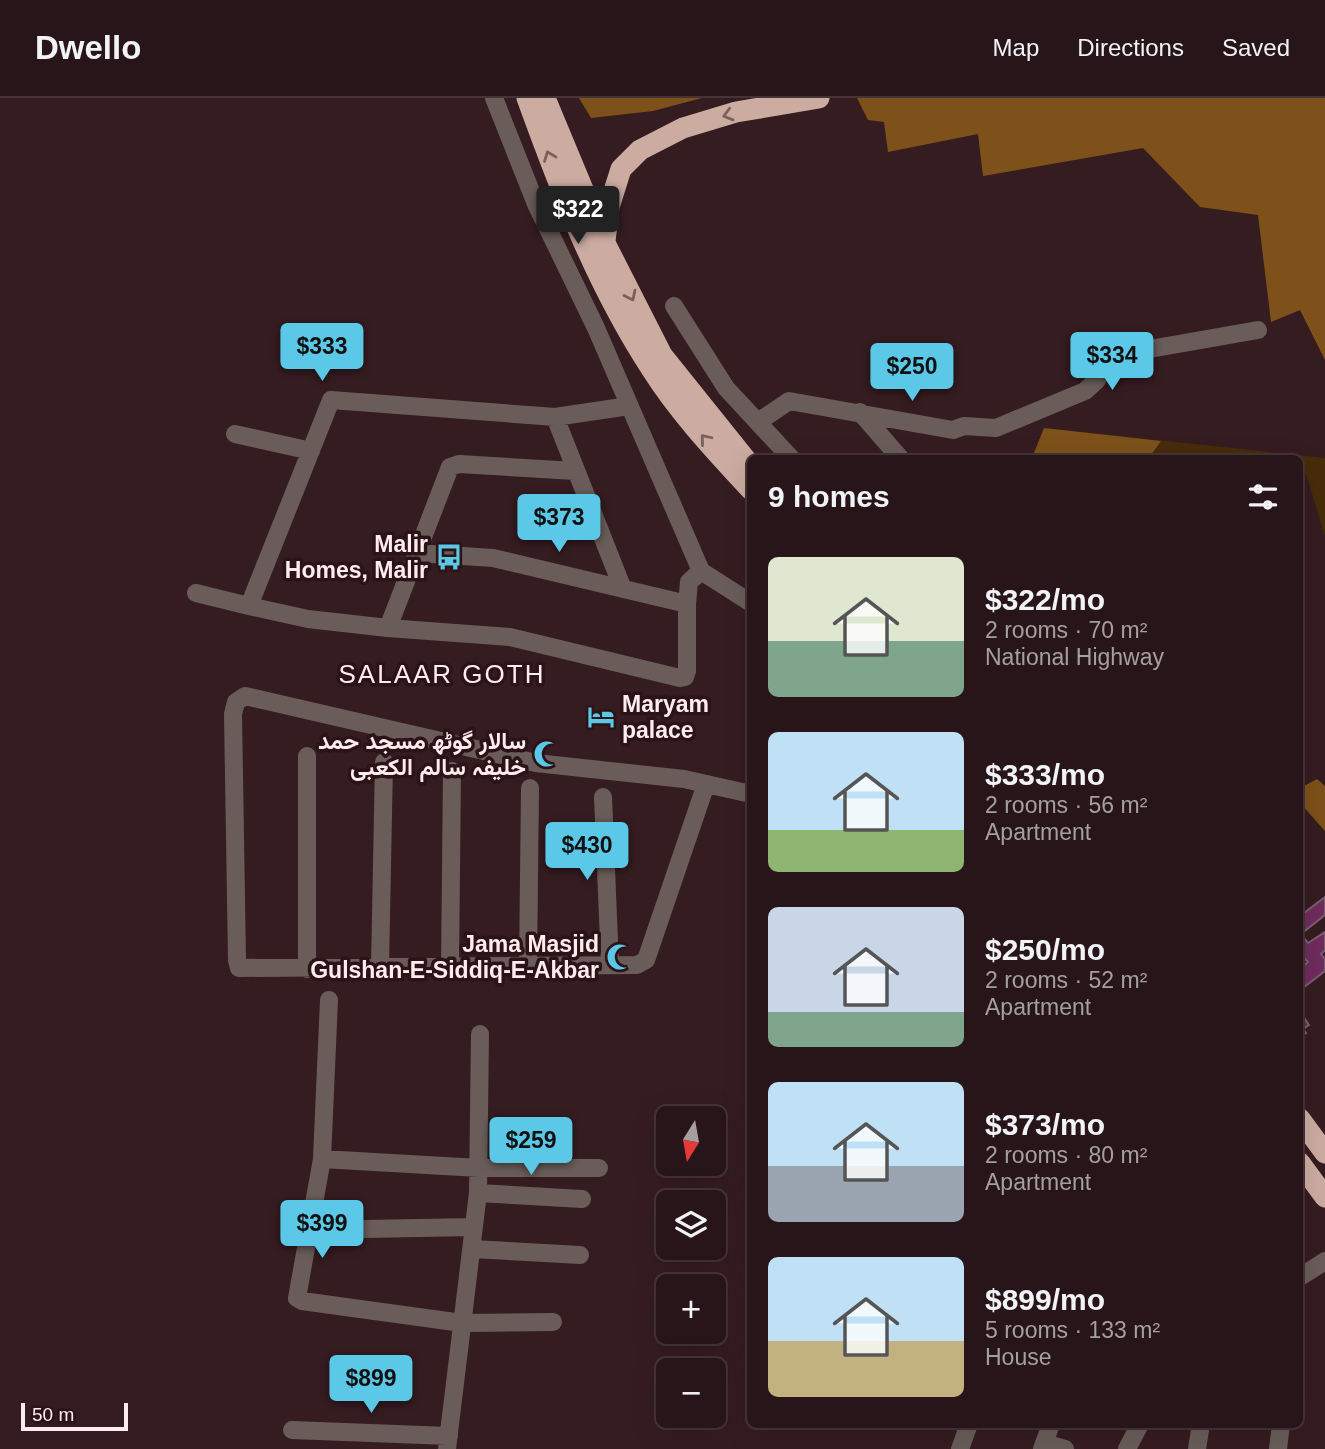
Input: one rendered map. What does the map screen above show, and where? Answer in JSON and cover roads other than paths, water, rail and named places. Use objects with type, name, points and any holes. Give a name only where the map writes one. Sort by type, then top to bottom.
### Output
[{"type":"highway","points":[[605,241],[609,207],[621,169],[640,150],[683,128],[723,116],[819,98]]},
{"type":"highway","points":[[537,101],[662,355],[747,461]]},
{"type":"highway","points":[[537,101],[585,244],[624,326],[679,408],[747,485]]},
{"type":"highway","points":[[1303,1123],[1325,1153]]},
{"type":"highway","points":[[1303,1167],[1325,1197]]},
{"type":"street","points":[[494,98],[536,204],[596,328],[701,570],[747,600]]},
{"type":"street","points":[[674,306],[726,388],[788,455]]},
{"type":"street","points":[[758,422],[789,401],[953,430],[964,426],[996,428],[1084,391],[1097,380],[1110,356],[1258,330]]},
{"type":"street","points":[[249,606],[331,400],[555,417],[629,406]]},
{"type":"street","points":[[860,412],[898,455]]},
{"type":"street","points":[[555,417],[623,589]]},
{"type":"street","points":[[236,434],[311,451]]},
{"type":"street","points":[[388,628],[450,467],[459,464],[575,471]]},
{"type":"street","points":[[417,553],[493,558],[687,604]]},
{"type":"street","points":[[196,593],[308,620],[510,637],[680,678],[685,677],[687,671],[689,582],[701,570]]},
{"type":"street","points":[[706,784],[646,960],[637,965],[239,968],[233,714],[236,702],[245,696],[536,762],[706,784],[747,793]]},
{"type":"street","points":[[307,756],[307,969]]},
{"type":"street","points":[[380,968],[384,762]]},
{"type":"street","points":[[450,967],[452,771]]},
{"type":"street","points":[[528,967],[530,788]]},
{"type":"street","points":[[603,797],[610,965]]},
{"type":"street","points":[[328,1000],[322,1159],[296,1294],[299,1299],[463,1323],[553,1322]]},
{"type":"street","points":[[292,1430],[448,1442],[478,1193],[480,1034]]},
{"type":"street","points":[[322,1159],[479,1168],[599,1168]]},
{"type":"street","points":[[478,1193],[582,1199]]},
{"type":"street","points":[[308,1230],[474,1227]]},
{"type":"street","points":[[472,1249],[580,1255]]},
{"type":"street","points":[[1303,1276],[1325,1261]]},
{"type":"street","points":[[960,1449],[968,1428]]},
{"type":"street","points":[[1050,1428],[1044,1446],[1065,1449]]},
{"type":"street","points":[[1127,1449],[1138,1428]]},
{"type":"street","points":[[1198,1449],[1201,1428]]},
{"type":"street","points":[[1278,1449],[1281,1428]]},
{"type":"place","name":"Malir Homes, Malir","points":[[449,557]]},
{"type":"place","name":"Maryam palace","points":[[601,717]]},
{"type":"place","name":"سالار گوٹھ مسجد حمد خلیفہ سالم الکعبی","points":[[547,754]]},
{"type":"place","name":"Jama Masjid Gulshan-E-Siddiq-E-Akbar","points":[[620,957]]},
{"type":"district","name":"SALAAR GOTH","points":[[442,674]]}]
